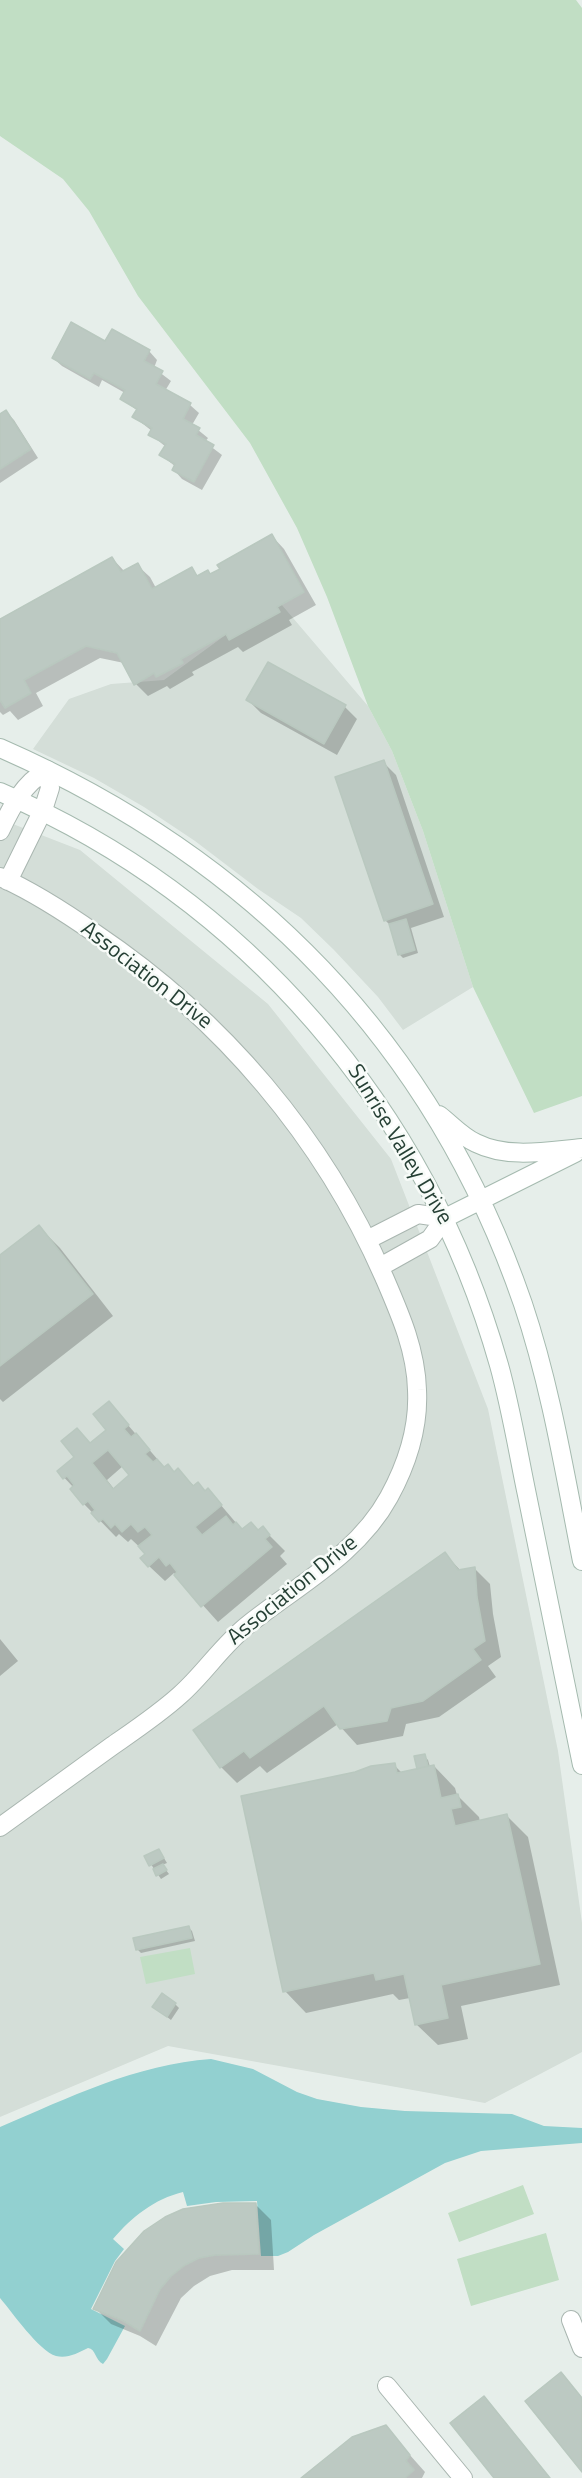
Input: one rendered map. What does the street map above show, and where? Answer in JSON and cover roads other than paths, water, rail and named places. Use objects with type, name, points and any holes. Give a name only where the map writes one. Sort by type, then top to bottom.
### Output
[{"type":"main road","name":"Sunrise Valley Drive","points":[[0,748],[115,805],[168,838],[201,861],[272,918],[314,960],[361,1013],[429,1107],[481,1199],[503,1249],[533,1335],[582,1561]]},
{"type":"main road","points":[[0,831],[8,795],[47,770]]},
{"type":"main road","name":"Association Drive","points":[[0,1827],[172,1702],[239,1632],[342,1554],[364,1534],[387,1500],[406,1459],[414,1431],[417,1402],[416,1373],[409,1339],[380,1266],[330,1175],[287,1112],[253,1070],[220,1035],[165,985],[83,925],[4,879],[43,810],[50,788],[47,770]]},
{"type":"main road","name":"Sunrise Valley Drive","points":[[8,795],[43,810],[86,834],[172,891],[247,950],[321,1027],[357,1071],[415,1163],[445,1218],[465,1265],[499,1365],[582,1765]]},
{"type":"main road","points":[[429,1107],[476,1143],[496,1150],[521,1153],[582,1149]]},
{"type":"main road","points":[[380,1266],[430,1239],[445,1218],[582,1149]]},
{"type":"main road","points":[[367,1240],[418,1214],[445,1218]]},
{"type":"main road","points":[[571,2320],[582,2348]]},
{"type":"main road","points":[[387,2386],[463,2478]]},
{"type":"water","points":[[211,2059],[253,2069],[297,2092],[317,2099],[361,2107],[405,2111],[512,2114],[544,2126],[582,2128],[582,2143],[481,2151],[445,2163],[278,2256],[261,2256],[257,2201],[216,2202],[187,2206],[183,2192],[172,2195],[144,2210],[113,2239],[124,2249],[115,2261],[91,2309],[125,2326],[107,2359],[103,2364],[93,2350],[88,2348],[64,2357],[49,2353],[34,2339],[0,2298],[0,2127],[77,2094],[130,2075],[183,2062]]}]
